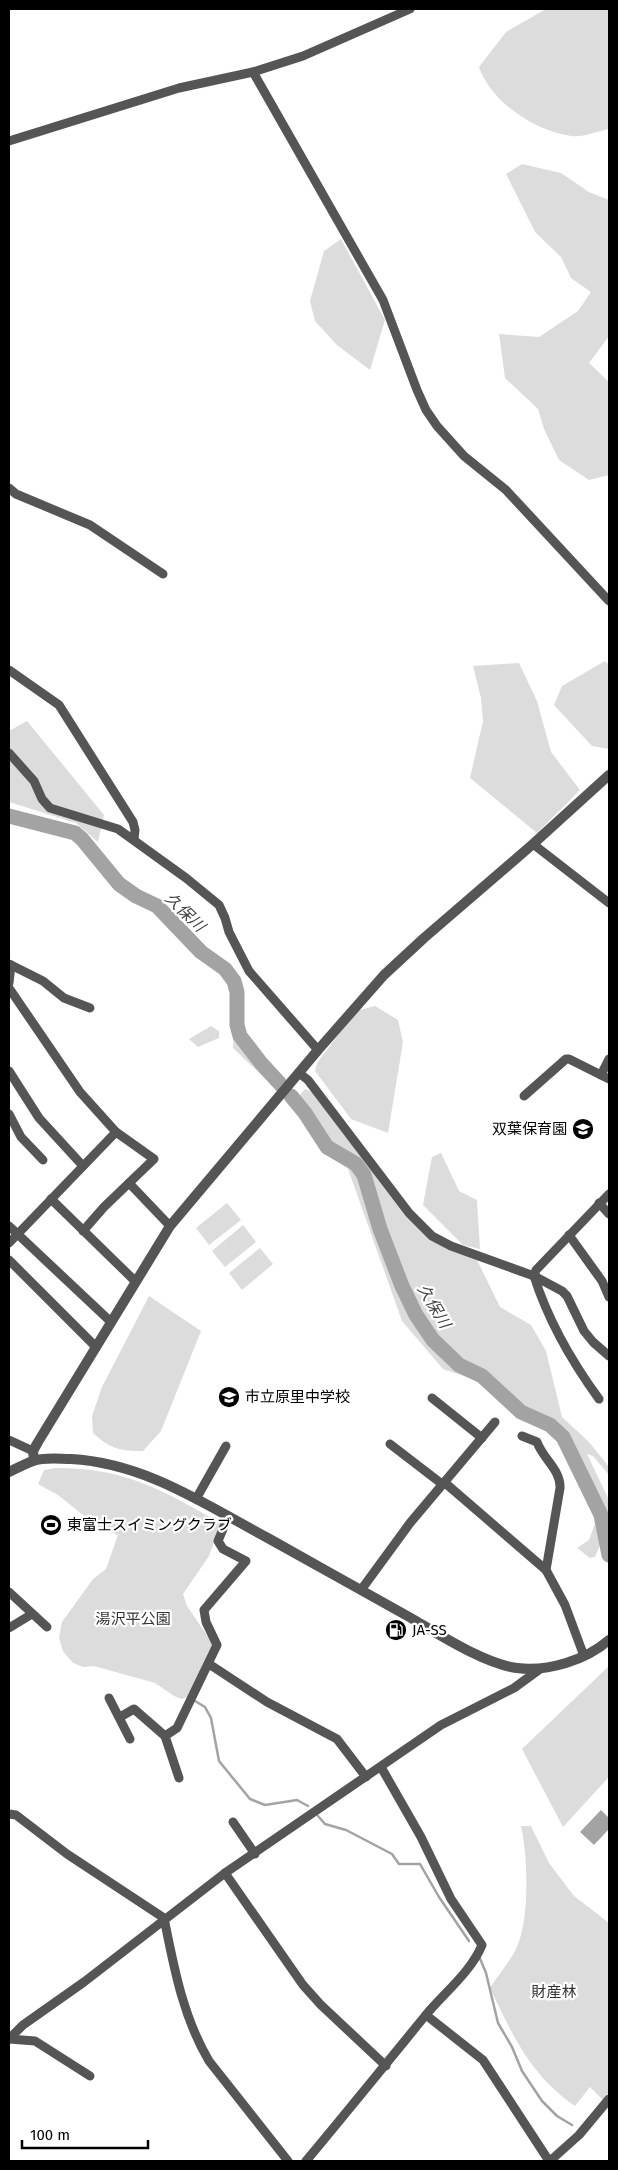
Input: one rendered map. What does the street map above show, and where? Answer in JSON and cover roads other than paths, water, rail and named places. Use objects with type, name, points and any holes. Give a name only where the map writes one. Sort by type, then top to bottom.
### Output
[{"type":"street","points":[[9,141],[179,88],[254,72],[303,56],[410,9]]},
{"type":"street","points":[[254,72],[383,300],[426,410],[437,426],[464,456],[506,490],[609,601]]},
{"type":"street","points":[[9,488],[16,494],[90,525],[163,574]]},
{"type":"street","points":[[9,670],[59,705],[133,822],[135,830],[134,839]]},
{"type":"street","points":[[9,753],[34,781],[42,799],[50,808],[118,829],[134,839],[219,905],[233,940],[249,971],[318,1050]]},
{"type":"street","points":[[9,1472],[33,1456],[96,1347],[170,1226],[318,1050],[384,975],[609,775]]},
{"type":"street","points":[[533,844],[609,903]]},
{"type":"street","points":[[9,984],[10,964],[43,981],[64,998],[90,1008]]},
{"type":"street","points":[[9,988],[80,1092],[116,1132],[154,1159],[128,1183],[83,1231]]},
{"type":"street","points":[[524,1096],[566,1059],[569,1058],[605,1077],[609,1060]]},
{"type":"street","points":[[9,1071],[39,1118],[83,1166]]},
{"type":"street","points":[[299,1073],[308,1080],[409,1213],[432,1236],[451,1246],[534,1276],[562,1291],[567,1296],[584,1331],[609,1356]]},
{"type":"street","points":[[9,1114],[21,1137],[43,1160]]},
{"type":"street","points":[[9,1242],[12,1230],[51,1199],[116,1132]]},
{"type":"street","points":[[128,1183],[170,1226]]},
{"type":"street","points":[[599,1399],[580,1373],[550,1314],[534,1276],[536,1270],[609,1194]]},
{"type":"street","points":[[51,1199],[136,1282]]},
{"type":"street","points":[[599,1203],[609,1214]]},
{"type":"street","points":[[12,1230],[111,1322]]},
{"type":"street","points":[[569,1235],[602,1282],[609,1297]]},
{"type":"street","points":[[9,1260],[96,1347]]},
{"type":"street","points":[[602,1282],[609,1273]]},
{"type":"street","points":[[432,1398],[482,1438]]},
{"type":"street","points":[[361,1590],[410,1523],[495,1422]]},
{"type":"street","points":[[522,1436],[537,1442],[541,1451],[560,1477],[560,1488],[546,1570]]},
{"type":"street","points":[[9,1440],[33,1456],[112,1464],[150,1476],[196,1499],[483,1657],[509,1666],[540,1669]]},
{"type":"street","points":[[390,1444],[443,1483],[546,1570],[566,1605],[584,1656]]},
{"type":"street","points":[[196,1499],[226,1446]]},
{"type":"street","points":[[164,1736],[177,1728],[217,1645],[206,1622],[204,1610],[246,1561],[223,1550],[218,1541],[228,1517]]},
{"type":"street","points":[[9,1592],[47,1627]]},
{"type":"street","points":[[9,1628],[32,1614]]},
{"type":"street","points":[[9,2039],[24,2025],[84,1982],[164,1918],[225,1873],[441,1725],[514,1688],[540,1669],[584,1656],[609,1640]]},
{"type":"street","points":[[209,1664],[267,1702],[337,1739],[366,1777]]},
{"type":"street","points":[[109,1698],[130,1739]]},
{"type":"street","points":[[120,1717],[134,1710],[164,1736],[179,1778]]},
{"type":"street","points":[[306,2161],[426,2015],[477,1957],[482,1945],[451,1899],[421,1837],[381,1767]]},
{"type":"street","points":[[9,1814],[16,1815],[67,1854],[164,1918],[184,2003],[200,2045],[209,2061],[288,2161]]},
{"type":"street","points":[[233,1822],[255,1854]]},
{"type":"street","points":[[225,1873],[303,1985],[321,2005],[386,2066]]},
{"type":"street","points":[[426,2015],[483,2060],[550,2161],[579,2135],[607,2102]]},
{"type":"street","points":[[9,2039],[35,2041],[90,2076]]},
{"type":"street","points":[[607,2102],[609,2114]]},
{"type":"waterway","name":"久保川","points":[[9,816],[75,833],[119,884],[136,896],[157,906],[201,952],[225,969],[234,981],[237,992],[237,1025],[240,1036],[282,1086]]},
{"type":"waterway","name":"久保川","points":[[291,1096],[305,1113],[327,1147],[356,1164],[364,1175],[380,1229],[402,1286],[416,1315],[433,1340],[459,1365],[482,1376],[521,1412],[550,1425],[563,1437],[601,1515],[609,1555]]},
{"type":"waterway","points":[[195,1701],[205,1707],[211,1718],[219,1761],[250,1799],[265,1805],[297,1800],[308,1806]]},
{"type":"waterway","points":[[318,1816],[325,1824],[346,1830],[392,1854],[399,1864],[420,1864],[439,1897],[469,1941]]},
{"type":"waterway","points":[[479,1956],[486,1973],[498,2023],[512,2047],[522,2071],[542,2101],[557,2116],[572,2125]]},
{"type":"place","name":"双葉保育園","points":[[583,1129]]},
{"type":"place","name":"市立原里中学校","points":[[229,1397]]},
{"type":"place","name":"東富士スイミングクラブ","points":[[51,1525]]},
{"type":"place","name":"JA-SS","points":[[396,1630]]},
{"type":"park label","name":"湯沢平公園","points":[[133,1619]]},
{"type":"park label","name":"財産林","points":[[554,1992]]}]
